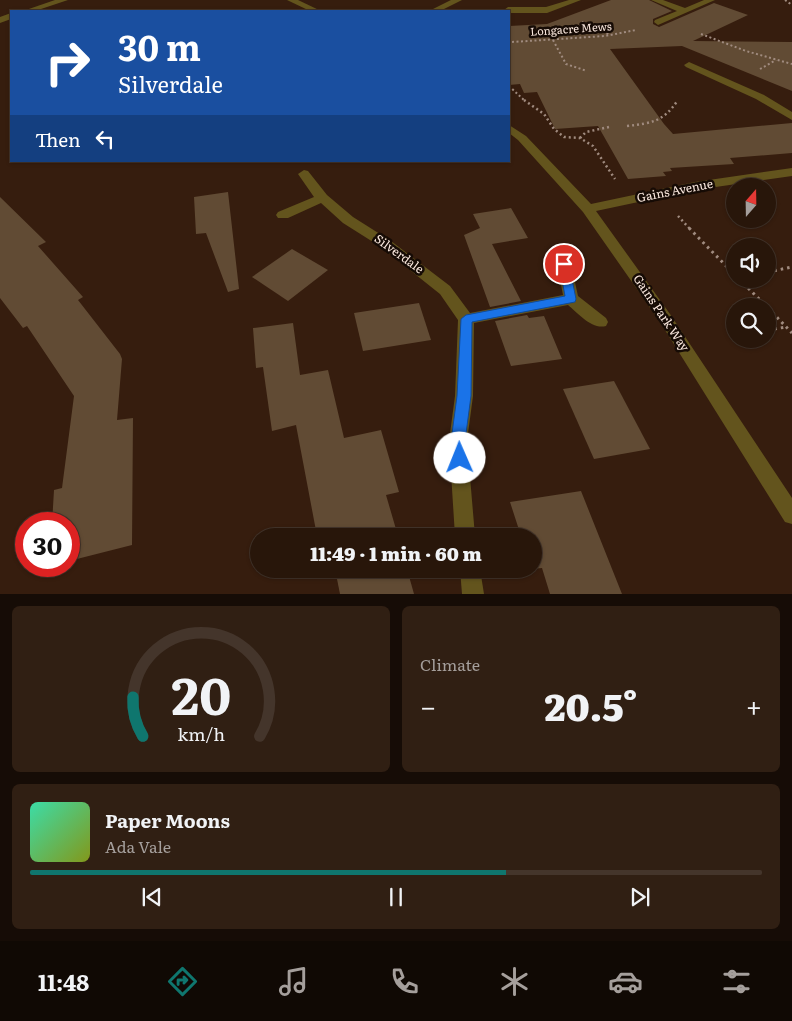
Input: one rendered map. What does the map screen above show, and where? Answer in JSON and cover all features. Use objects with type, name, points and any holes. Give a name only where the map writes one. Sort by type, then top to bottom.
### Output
[{"type":"street","points":[[30,10],[64,0]]},
{"type":"street","points":[[291,0],[316,10]]},
{"type":"street","points":[[435,10],[458,0]]},
{"type":"street","points":[[508,10],[547,10],[576,0]]},
{"type":"street","points":[[655,0],[684,10]]},
{"type":"street","points":[[658,22],[711,0]]},
{"type":"street","points":[[689,65],[760,97],[792,117]]},
{"type":"street","name":"Gains Park Way","points":[[510,129],[522,138],[588,209],[666,318],[792,514]]},
{"type":"street","name":"Gains Avenue","points":[[588,209],[695,186],[792,172]]},
{"type":"street","name":"Silverdale","points":[[304,174],[322,198],[348,220],[386,244],[445,290],[466,319]]},
{"type":"street","points":[[283,215],[322,198]]},
{"type":"street","points":[[564,264],[571,299],[600,322]]},
{"type":"street","points":[[464,528],[458,441],[464,396],[466,319],[571,299]]},
{"type":"street","points":[[471,578],[473,594]]},
{"type":"path","points":[[785,0],[792,5]]},
{"type":"path","name":"Longacre Mews","points":[[512,42],[621,34],[658,22]]},
{"type":"path","points":[[701,34],[792,64]]},
{"type":"path","points":[[553,39],[566,64],[587,71]]},
{"type":"path","points":[[510,87],[529,105],[544,114],[554,129],[564,137],[580,138],[593,146],[621,187],[637,199],[667,205],[726,266]]},
{"type":"path","points":[[627,126],[656,122],[668,115],[678,100]]},
{"type":"path","points":[[580,138],[586,132],[609,127]]},
{"type":"path","points":[[776,270],[792,266]]},
{"type":"path","points":[[748,288],[758,298]]},
{"type":"path","points":[[776,316],[792,333]]},
{"type":"path","points":[[776,329],[786,327]]},
{"type":"building","points":[[611,0],[649,0],[672,11],[653,19],[653,24],[659,27],[714,3],[748,15],[693,41],[792,42],[792,91],[682,46],[610,49],[673,134],[792,123],[792,153],[730,158],[734,164],[670,168],[672,171],[663,172],[666,176],[628,179],[598,126],[555,129],[537,92],[524,93],[520,84],[510,85],[510,26],[547,24]]},
{"type":"building","points":[[228,192],[239,289],[228,292],[206,233],[196,234],[194,197]]},
{"type":"building","points":[[0,197],[46,242],[38,246],[83,297],[78,300],[122,359],[117,420],[133,418],[132,545],[80,558],[80,512],[53,512],[54,490],[62,488],[74,396],[27,326],[23,328],[0,298]]},
{"type":"building","points":[[511,208],[528,238],[492,244],[521,301],[490,307],[464,235],[480,228],[473,214]]},
{"type":"building","points":[[292,249],[328,270],[288,301],[252,277]]},
{"type":"building","points":[[419,303],[431,340],[363,351],[354,313]]},
{"type":"building","points":[[527,315],[529,318],[544,316],[562,359],[511,366],[495,321]]},
{"type":"building","points":[[293,323],[300,375],[328,370],[344,438],[381,430],[399,492],[386,495],[396,528],[315,528],[296,425],[272,431],[263,367],[256,368],[253,328]]},
{"type":"building","points":[[614,381],[650,449],[594,459],[563,389]]},
{"type":"building","points":[[581,491],[622,594],[550,594],[542,568],[542,528],[518,528],[510,502]]},
{"type":"building","points":[[337,578],[410,578],[414,594],[340,594]]},
{"type":"route","points":[[460,458],[458,441],[464,396],[466,319],[571,299],[564,264]]}]
